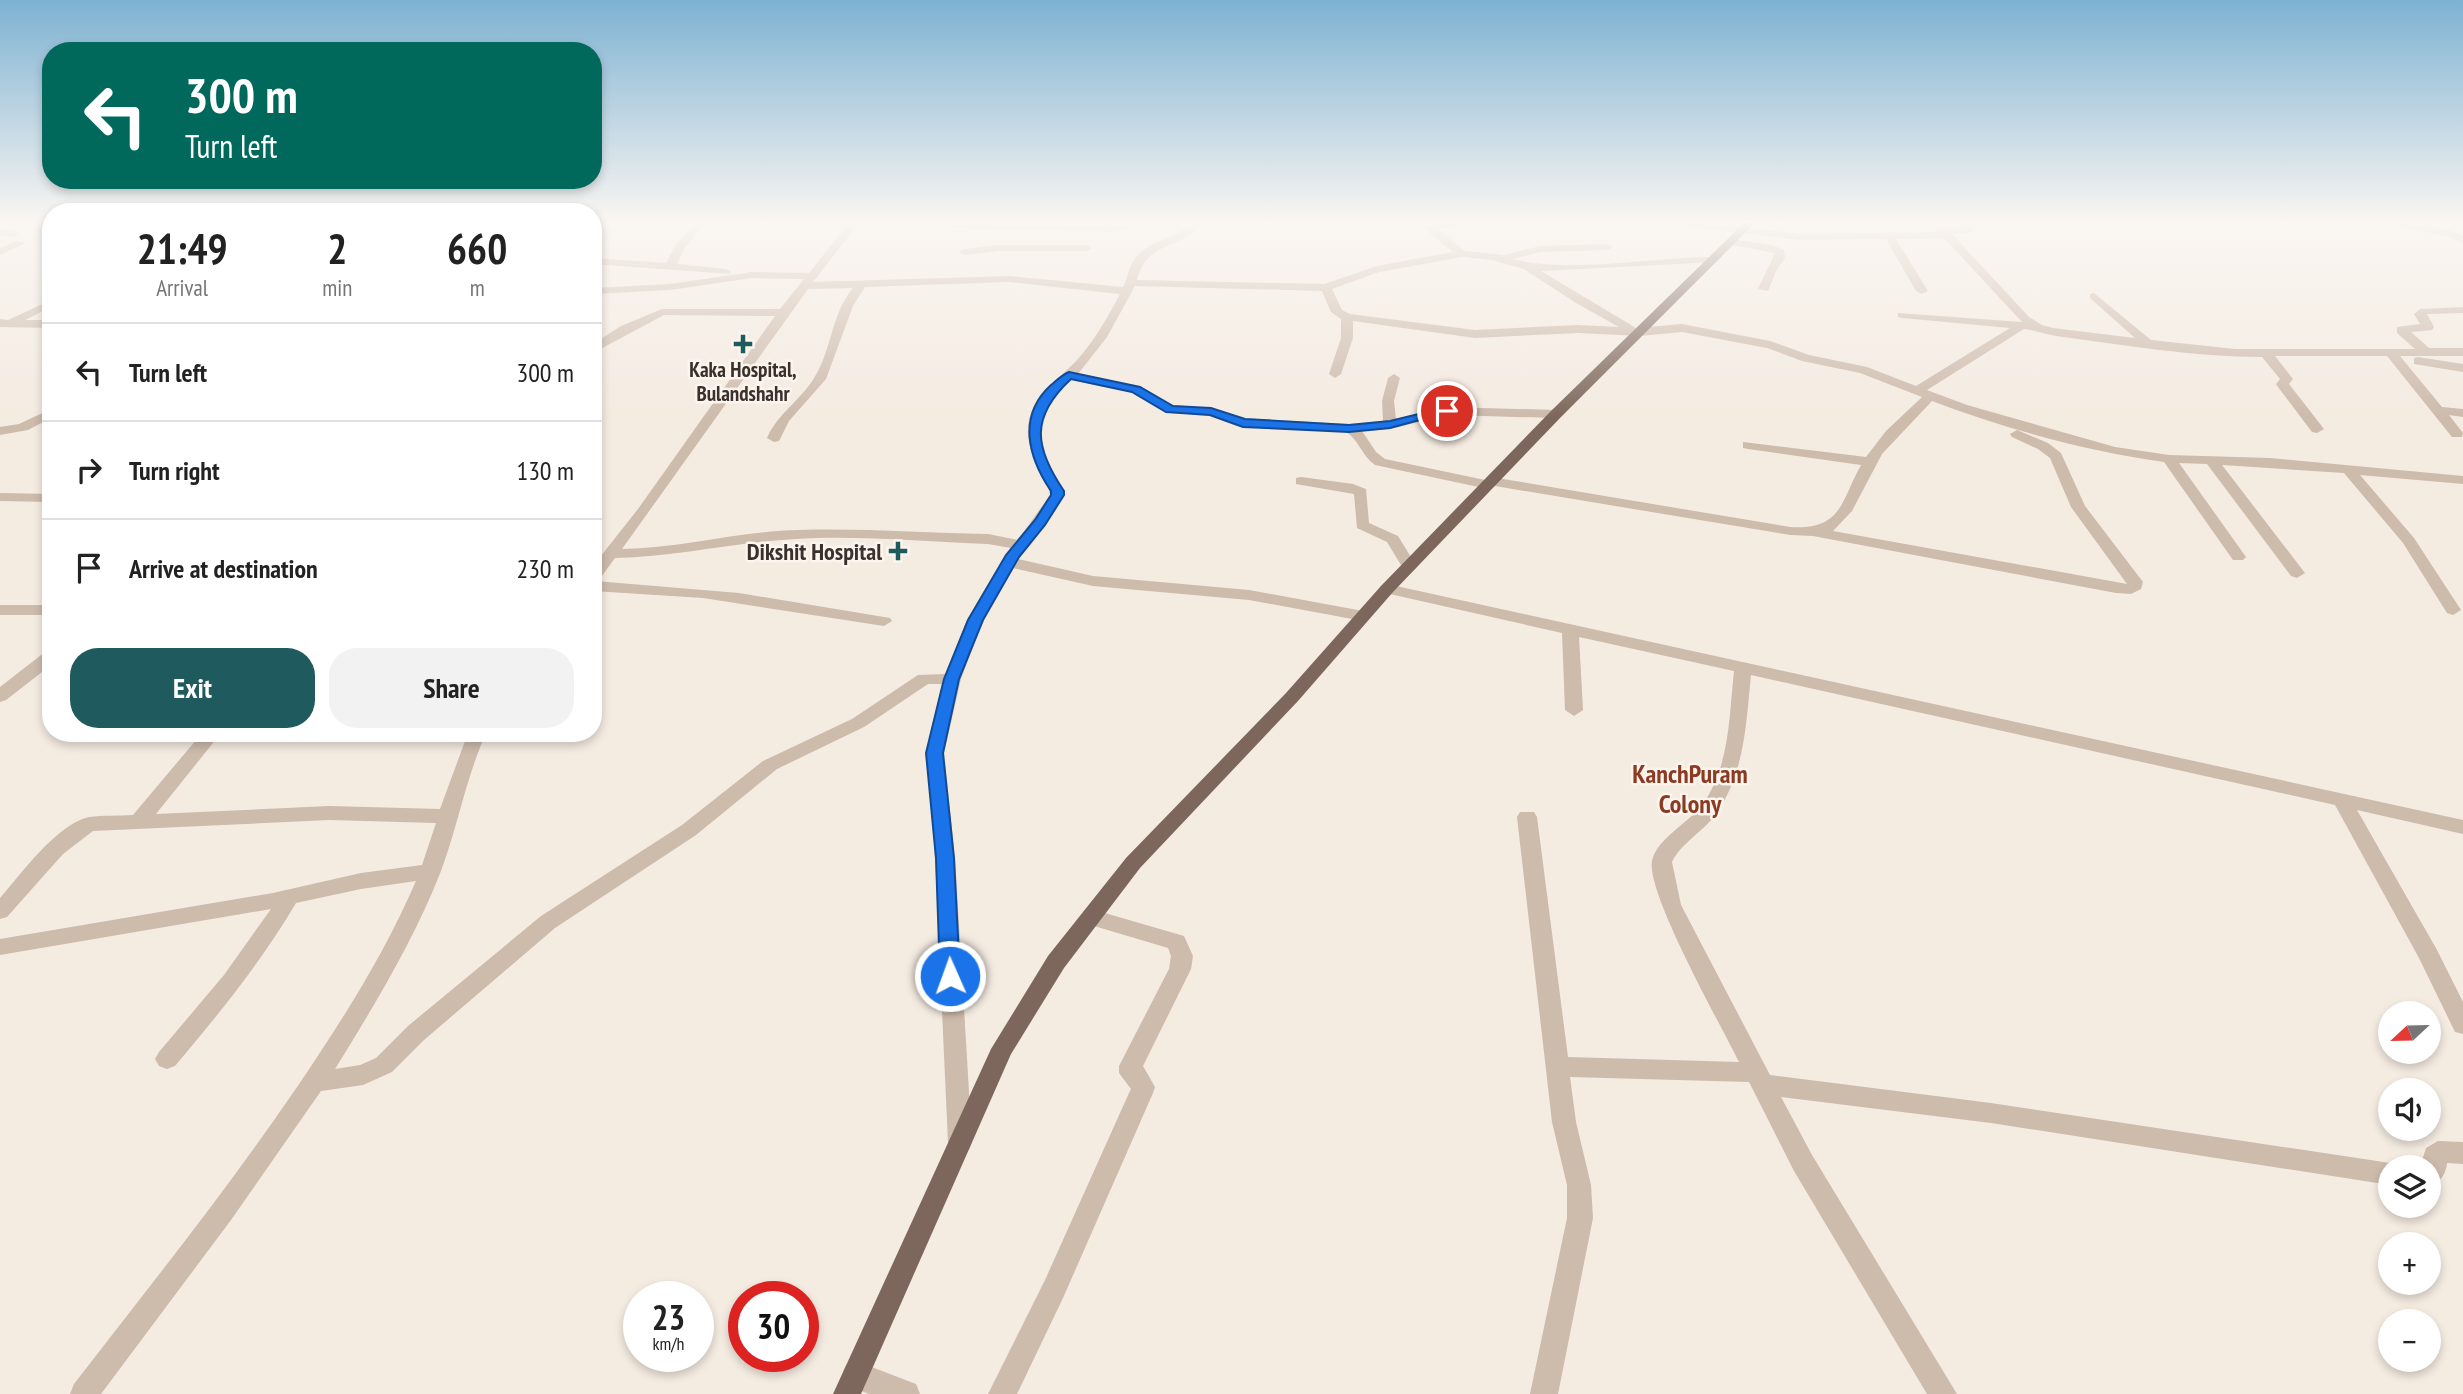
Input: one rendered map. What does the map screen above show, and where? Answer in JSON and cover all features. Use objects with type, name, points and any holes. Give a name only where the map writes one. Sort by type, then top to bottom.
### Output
[{"type":"main road","points":[[852,1384],[1002,1049],[1056,962],[1133,863],[1292,697],[1387,589],[1636,332],[1683,288]]},
{"type":"street","points":[[602,290],[636,288]]},
{"type":"street","points":[[677,311],[691,288]]},
{"type":"street","points":[[604,557],[802,288]]},
{"type":"street","points":[[775,438],[784,416],[821,377],[836,346],[849,298],[858,288]]},
{"type":"street","points":[[960,1142],[945,858],[935,753],[951,679],[975,620],[1009,562],[1057,495],[1058,491],[1043,470],[1034,437],[1035,424],[1047,396],[1085,358],[1128,288]]},
{"type":"street","points":[[1326,288],[1335,309],[1347,317],[1475,334],[1585,329],[1636,332],[1677,328],[1733,337],[1770,345],[1806,358],[1863,370],[1957,406],[2086,444],[2169,459],[2270,462],[2463,480]]},
{"type":"street","points":[[1560,288],[1636,332]]},
{"type":"street","points":[[1996,288],[2036,327]]},
{"type":"street","points":[[2094,296],[2149,344]]},
{"type":"street","points":[[5,323],[42,307]]},
{"type":"street","points":[[2426,352],[2401,330],[2428,327],[2420,314],[2424,311],[2463,310]]},
{"type":"street","points":[[602,344],[653,314],[677,311],[783,313]]},
{"type":"street","points":[[1902,315],[2036,327],[2053,332],[2217,352],[2364,352],[2463,368]]},
{"type":"street","points":[[1335,374],[1347,338],[1347,317]]},
{"type":"street","points":[[5,323],[42,324]]},
{"type":"street","points":[[1815,532],[1830,527],[1841,517],[1869,462],[1923,393],[2020,327]]},
{"type":"street","points":[[2392,355],[2463,352]]},
{"type":"street","points":[[2266,354],[2287,379],[2282,384],[2317,429]]},
{"type":"street","points":[[2392,355],[2457,434]]},
{"type":"street","points":[[1069,376],[1135,389],[1170,409],[1211,412],[1243,423],[1349,428],[1390,425],[1447,411],[1556,414]]},
{"type":"street","points":[[1390,425],[1388,401],[1394,378]]},
{"type":"street","points":[[1349,428],[1362,435],[1369,454],[1380,462],[1490,483],[1777,529],[1815,532],[2116,588],[2130,589],[2135,586],[2078,507],[2053,452],[1957,406]]},
{"type":"street","points":[[2437,410],[2463,413]]},
{"type":"street","points":[[0,432],[42,417]]},
{"type":"street","points":[[1748,445],[1869,462]]},
{"type":"street","points":[[2169,459],[2238,557]]},
{"type":"street","points":[[2212,461],[2297,573]]},
{"type":"street","points":[[2348,469],[2409,541],[2453,610]]},
{"type":"street","points":[[2435,478],[2463,491]]},
{"type":"street","points":[[1301,481],[1353,488],[1361,492],[1362,525],[1393,539],[1409,566]]},
{"type":"street","points":[[0,497],[42,498]]},
{"type":"street","points":[[604,557],[646,554],[747,538],[799,534],[988,539],[1022,545]]},
{"type":"street","points":[[1009,562],[1059,571],[1093,581],[1249,595],[1363,616]]},
{"type":"street","points":[[602,586],[729,594],[884,621]]},
{"type":"street","points":[[1387,589],[2463,827]]},
{"type":"street","points":[[0,610],[42,610]]},
{"type":"street","points":[[1570,629],[1574,710]]},
{"type":"street","points":[[0,696],[42,663]]},
{"type":"street","points":[[1743,667],[1733,756],[1727,778],[1709,811],[1667,852],[1662,862],[1671,905],[1803,1163],[1943,1394]]},
{"type":"street","points":[[314,1082],[363,1075],[384,1065],[416,1033],[548,922],[689,830],[770,765],[858,723],[924,679],[951,679]]},
{"type":"street","points":[[139,821],[205,742]]},
{"type":"street","points":[[84,1394],[244,1181],[314,1082],[367,996],[424,887],[463,765],[473,742]]},
{"type":"street","points":[[2341,799],[2429,956],[2463,1025]]},
{"type":"street","points":[[0,911],[78,828],[90,824],[329,813],[447,816]]},
{"type":"street","points":[[1527,817],[1563,1122],[1579,1185],[1580,1218],[1544,1394]]},
{"type":"street","points":[[0,947],[289,898],[361,881],[429,872]]},
{"type":"street","points":[[167,1059],[233,983],[264,940],[289,898]]},
{"type":"street","points":[[1002,1394],[1054,1289],[1141,1093],[1143,1087],[1131,1073],[1131,1066],[1180,969],[1182,956],[1176,942],[1091,917]]},
{"type":"street","points":[[1557,1068],[1759,1078],[2378,1172]]},
{"type":"street","points":[[2436,1155],[2438,1152],[2463,1153]]},
{"type":"street","points":[[852,1384],[906,1394]]},
{"type":"place","name":"Kaka Hospital, Bulandshahr","points":[[743,344]]},
{"type":"place","name":"Dikshit Hospital","points":[[898,551]]},
{"type":"district","name":"KanchPuram Colony","points":[[1690,788]]},
{"type":"route","points":[[950,976],[945,858],[935,753],[951,679],[975,620],[1013,555],[1040,522],[1057,495],[1058,491],[1043,470],[1034,437],[1035,424],[1052,389],[1069,376],[1124,385],[1151,396],[1170,409],[1211,412],[1257,425],[1349,428],[1390,425],[1447,411]]}]
